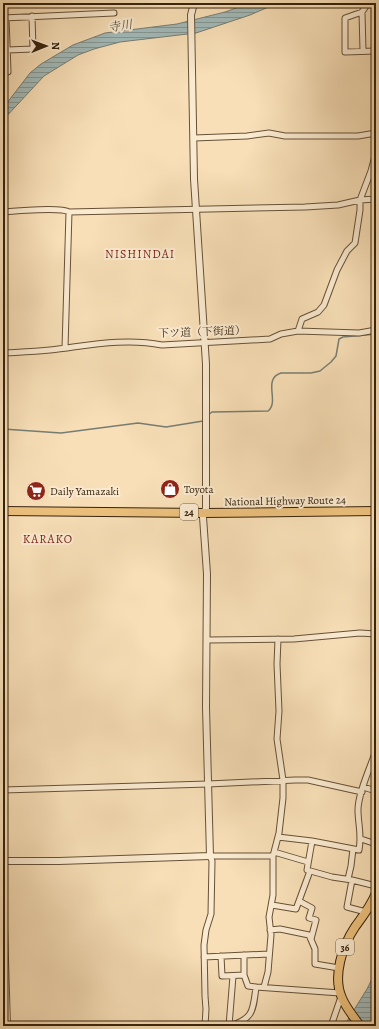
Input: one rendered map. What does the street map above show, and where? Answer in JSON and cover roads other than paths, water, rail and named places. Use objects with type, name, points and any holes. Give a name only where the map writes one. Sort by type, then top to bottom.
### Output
[{"type":"main road","name":"National Highway Route 24","points":[[3,511],[204,513],[376,511]]},
{"type":"main road","name":"36","points":[[360,1026],[341,995],[339,968],[347,941],[355,926],[366,912],[376,893]]},
{"type":"street","points":[[194,3],[191,15],[196,210],[205,342],[206,508],[203,522],[207,574],[206,685],[211,914],[204,938],[205,1026]]},
{"type":"street","points":[[363,51],[362,12],[368,3]]},
{"type":"street","points":[[362,12],[344,18],[345,52],[376,51]]},
{"type":"street","points":[[8,72],[5,18],[114,13]]},
{"type":"street","points":[[7,50],[33,49],[32,16]]},
{"type":"street","points":[[194,138],[247,136],[269,133],[285,136],[358,136],[376,133]]},
{"type":"street","points":[[298,331],[302,320],[318,312],[324,305],[337,270],[347,251],[355,243],[360,200],[371,171],[376,152]]},
{"type":"street","points":[[3,212],[54,209],[66,210],[68,212],[304,207],[338,205],[360,200],[376,199]]},
{"type":"street","points":[[65,348],[68,212]]},
{"type":"street","name":"下ツ道（下街道）","points":[[3,353],[117,342],[151,343],[162,345],[270,339],[281,334],[298,331],[359,333],[376,330]]},
{"type":"street","points":[[3,472],[3,519]]},
{"type":"street","points":[[207,640],[303,639],[360,633],[376,634]]},
{"type":"street","points":[[264,987],[268,972],[270,930],[269,917],[274,886],[273,854],[278,836],[283,798],[283,780],[277,739],[279,711],[277,664],[278,639]]},
{"type":"street","points":[[278,836],[359,850],[361,838],[358,809],[376,750]]},
{"type":"street","points":[[3,790],[308,780],[376,791]]},
{"type":"street","points":[[361,838],[376,844]]},
{"type":"street","points":[[312,841],[307,870],[376,886]]},
{"type":"street","points":[[353,849],[347,907],[366,912]]},
{"type":"street","points":[[3,861],[58,861],[273,854],[308,862]]},
{"type":"street","points":[[272,905],[296,909],[310,871]]},
{"type":"street","points":[[3,893],[4,1003],[6,1026]]},
{"type":"street","points":[[300,901],[312,908],[309,918],[316,920],[311,939]]},
{"type":"street","points":[[270,930],[280,929],[309,935],[315,949],[315,964],[339,968]]},
{"type":"street","points":[[204,957],[269,954]]},
{"type":"street","points":[[244,955],[244,975],[248,986],[341,995],[331,1026]]},
{"type":"street","points":[[221,956],[222,976],[244,975]]},
{"type":"street","points":[[233,976],[229,1026],[243,1022],[251,1013],[253,1009],[256,987]]},
{"type":"water","points":[[250,3],[278,3],[250,15],[196,33],[120,42],[78,55],[44,76],[3,120],[3,108],[30,73],[41,64],[73,45],[105,33],[177,24],[225,12]]},
{"type":"water","points":[[376,971],[376,1026],[344,1026],[367,989]]},
{"type":"waterway","points":[[208,415],[212,412],[268,411],[271,407],[272,385],[275,376],[281,373],[311,373],[320,371],[336,356],[339,339],[343,337],[376,334]]},
{"type":"waterway","points":[[3,429],[61,433],[138,423],[166,427],[203,421]]},
{"type":"place","name":"Toyota","points":[[170,489]]},
{"type":"place","name":"Daily Yamazaki","points":[[36,491]]},
{"type":"district","name":"NISHINDAI","points":[[140,254]]},
{"type":"district","name":"KARAKO","points":[[48,539]]},
{"type":"water label","name":"寺川","points":[[120,26]]}]
